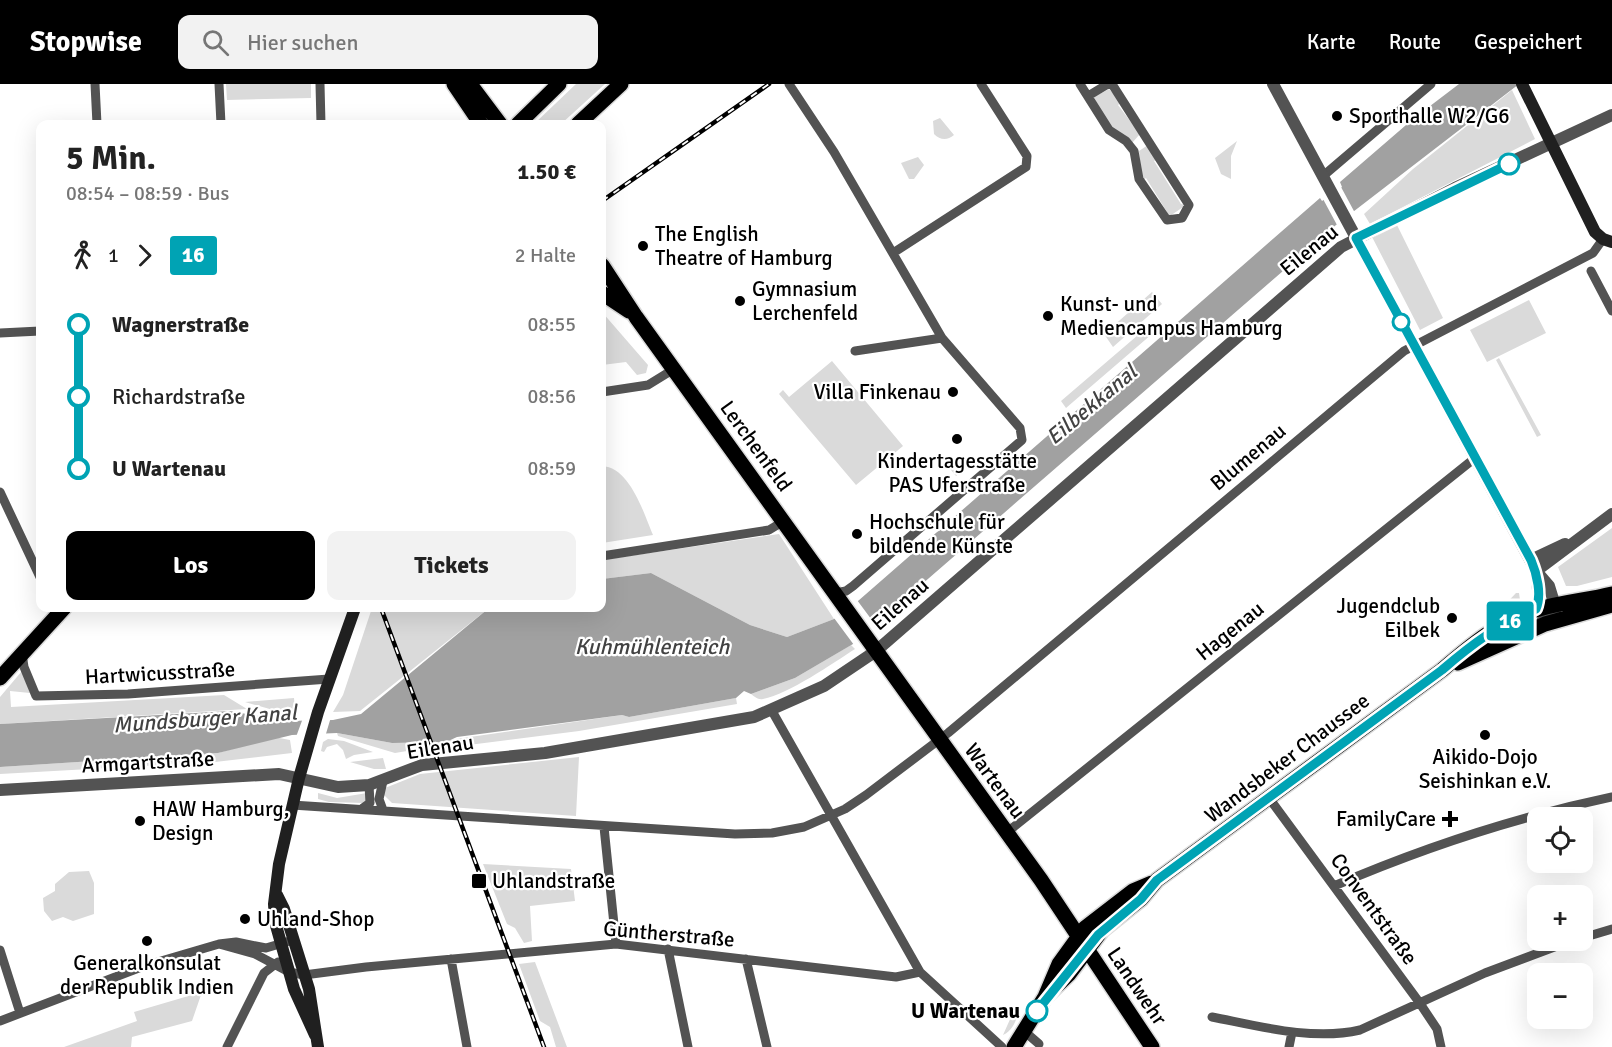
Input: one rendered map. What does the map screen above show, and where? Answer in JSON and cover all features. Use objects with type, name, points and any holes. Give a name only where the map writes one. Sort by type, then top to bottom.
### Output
[{"type":"main road","points":[[454,84],[478,120]]},
{"type":"main road","points":[[471,84],[497,120]]},
{"type":"main road","points":[[522,120],[559,84]]},
{"type":"main road","points":[[1521,84],[1595,232],[1607,241]]},
{"type":"main road","points":[[582,120],[618,86]]},
{"type":"main road","name":"Lerchenfeld","points":[[606,271],[636,317],[876,651]]},
{"type":"main road","points":[[606,296],[636,317]]},
{"type":"main road","name":"Wandsbeker Chaussee","points":[[1014,1047],[1045,997],[1059,964],[1082,942],[1099,915],[1133,891],[1157,880],[1442,670],[1475,642],[1536,609],[1612,594]]},
{"type":"main road","name":"Wandsbeker Chaussee","points":[[1442,670],[1537,627],[1612,605]]},
{"type":"main road","points":[[0,678],[58,612]]},
{"type":"main road","points":[[316,1041],[315,1018],[304,975],[273,914],[279,864],[299,778],[318,712],[354,612]]},
{"type":"main road","name":"Wartenau","points":[[876,651],[1082,942]]},
{"type":"main road","points":[[287,942],[279,961],[289,972],[304,1017],[316,1041]]},
{"type":"main road","name":"Landwehr","points":[[1082,942],[1152,1047]]},
{"type":"street","points":[[95,84],[97,120]]},
{"type":"street","points":[[219,84],[220,120]]},
{"type":"street","points":[[320,84],[321,120]]},
{"type":"street","points":[[789,84],[834,152],[942,338],[1020,428],[1022,440],[846,591],[835,593]]},
{"type":"street","points":[[892,253],[1027,166],[1027,156],[981,84]]},
{"type":"street","points":[[1080,84],[1109,129],[1126,141],[1134,151],[1139,179],[1167,220],[1182,218],[1189,205],[1110,84],[1088,96]]},
{"type":"street","points":[[1273,84],[1533,566],[1549,586],[1556,605],[1553,613],[1537,627]]},
{"type":"street","points":[[1323,176],[1431,84]]},
{"type":"street","name":"Eilenau","points":[[299,778],[338,787],[369,785],[422,765],[575,749],[693,729],[772,711],[824,686],[876,651],[1331,254],[1356,238],[1612,115]]},
{"type":"street","points":[[1134,151],[1149,142]]},
{"type":"street","name":"Blumenau","points":[[938,738],[948,733],[1210,511],[1414,345],[1583,258],[1607,241]]},
{"type":"street","points":[[1591,271],[1612,311]]},
{"type":"street","points":[[0,333],[36,331]]},
{"type":"street","points":[[855,351],[942,338]]},
{"type":"street","points":[[606,391],[648,385],[674,369]]},
{"type":"street","name":"Hagenau","points":[[1006,832],[1475,458]]},
{"type":"street","points":[[0,492],[36,568]]},
{"type":"street","points":[[1533,566],[1586,534],[1612,514]]},
{"type":"street","points":[[606,555],[769,530],[784,521]]},
{"type":"street","points":[[1533,566],[1539,597],[1536,609]]},
{"type":"street","name":"Hartwicusstraße","points":[[22,654],[36,696],[147,693],[329,679]]},
{"type":"street","points":[[772,711],[920,972],[1002,1047]]},
{"type":"street","points":[[292,806],[363,808],[604,827],[735,834],[772,833],[804,827],[830,816],[866,795],[938,738]]},
{"type":"street","name":"Armgartstraße","points":[[0,790],[279,774],[299,778]]},
{"type":"street","points":[[383,781],[379,799],[383,810]]},
{"type":"street","points":[[363,808],[370,803],[369,785]]},
{"type":"street","points":[[1334,886],[1417,851],[1472,832],[1540,813],[1612,797]]},
{"type":"street","name":"Conventstraße","points":[[1269,798],[1419,1002],[1437,1029],[1441,1047]]},
{"type":"street","points":[[604,827],[616,944]]},
{"type":"street","points":[[1593,935],[1612,929]]},
{"type":"street","points":[[0,1021],[144,966],[219,944],[236,942],[266,948],[287,942]]},
{"type":"street","points":[[219,944],[237,947],[279,961]]},
{"type":"street","name":"Güntherstraße","points":[[289,972],[304,975],[616,944],[896,977],[920,972]]},
{"type":"street","points":[[227,1047],[265,968],[259,960],[243,953],[237,947]]},
{"type":"street","points":[[668,949],[688,1047]]},
{"type":"street","points":[[0,950],[20,1013]]},
{"type":"street","points":[[1212,1017],[1293,1032],[1347,1033],[1360,1030],[1419,1002],[1544,951]]},
{"type":"street","points":[[451,959],[467,1047]]},
{"type":"street","points":[[747,959],[767,1047]]},
{"type":"street","points":[[264,973],[279,961]]},
{"type":"street","points":[[1024,1031],[1039,1044]]},
{"type":"street","points":[[1289,1047],[1293,1032]]},
{"type":"shaded area","points":[[226,84],[311,84],[311,98],[227,100]]},
{"type":"shaded area","points":[[576,84],[605,84],[565,120],[538,120]]},
{"type":"shaded area","points":[[1109,89],[1121,102],[1118,105],[1140,134],[1132,143],[1109,125],[1097,105],[1094,97]]},
{"type":"shaded area","points":[[1512,90],[1535,139],[1370,224],[1364,214],[1413,169]]},
{"type":"shaded area","points":[[940,118],[954,135],[944,139],[934,134],[933,121]]},
{"type":"shaded area","points":[[1237,141],[1231,156],[1231,179],[1221,174],[1215,158]]},
{"type":"shaded area","points":[[1148,145],[1157,159],[1154,161],[1181,204],[1186,205],[1167,218],[1165,215],[1167,212],[1146,178],[1143,180],[1141,177],[1139,151]]},
{"type":"shaded area","points":[[918,157],[924,165],[914,179],[909,179],[901,163]]},
{"type":"shaded area","points":[[1395,221],[1443,318],[1420,330],[1370,233]]},
{"type":"shaded area","points":[[1152,292],[1162,304],[1113,347],[1104,334]]},
{"type":"shaded area","points":[[1529,300],[1546,333],[1487,362],[1470,330]]},
{"type":"shaded area","points":[[606,317],[648,365],[646,373],[637,375],[626,362],[606,364]]},
{"type":"shaded area","points":[[1152,323],[1156,325],[1152,334],[1066,408],[1061,401]]},
{"type":"shaded area","points":[[1499,358],[1541,435],[1537,437],[1496,360]]},
{"type":"shaded area","points":[[832,361],[903,446],[856,485],[779,394],[783,390],[789,397]]},
{"type":"shaded area","points":[[953,457],[965,469],[956,476],[947,465],[947,458]]},
{"type":"shaded area","points":[[606,467],[621,474],[635,493],[653,535],[606,542]]},
{"type":"shaded area","points":[[1612,528],[1612,577],[1577,586],[1566,586],[1558,567]]},
{"type":"shaded area","points":[[779,534],[834,619],[787,637],[750,625],[651,573],[606,579],[606,559]]},
{"type":"shaded area","points":[[1516,593],[1519,593],[1521,607],[1497,617],[1496,614]]},
{"type":"shaded area","points":[[371,612],[484,612],[360,711],[333,712],[343,695]]},
{"type":"shaded area","points":[[851,645],[855,649],[785,691],[761,699],[751,694],[795,678]]},
{"type":"shaded area","points":[[22,671],[30,693],[10,691],[11,707],[224,695],[247,709],[0,724],[0,697]]},
{"type":"shaded area","points":[[294,698],[295,711],[287,714],[245,702]]},
{"type":"shaded area","points":[[736,698],[737,704],[579,731],[437,749],[435,742],[622,715],[629,717]]},
{"type":"shaded area","points":[[337,733],[392,743],[417,743],[419,749],[395,753],[338,736]]},
{"type":"shaded area","points":[[274,737],[290,740],[292,753],[215,762],[0,774],[0,767],[218,753]]},
{"type":"shaded area","points":[[328,739],[344,741],[373,752],[354,755],[346,759],[343,750],[337,744],[327,747],[324,752],[321,751],[323,742]]},
{"type":"shaded area","points":[[579,757],[576,816],[392,803],[384,795],[385,788],[420,774]]},
{"type":"shaded area","points":[[383,758],[386,769],[374,769],[350,762]]},
{"type":"shaded area","points":[[318,793],[337,798],[367,793],[368,797],[364,803],[329,802],[318,799]]},
{"type":"shaded area","points":[[483,864],[571,869],[575,901],[530,906],[532,941],[524,943],[515,928],[507,924]]},
{"type":"shaded area","points":[[89,871],[94,883],[94,914],[73,921],[63,917],[52,921],[44,911],[43,898],[55,891],[55,884],[69,872]]},
{"type":"shaded area","points":[[535,962],[567,1047],[556,1047],[550,1027],[540,1021],[519,964]]},
{"type":"shaded area","points":[[202,992],[192,1021],[132,1037],[131,1047],[64,1047],[137,1021],[134,1012]]},
{"type":"shaded area","points":[[1016,1006],[1020,1009],[1016,1020],[1010,1030],[1003,1035]]},
{"type":"water","points":[[1459,84],[1519,84],[1336,225],[853,644],[795,678],[751,694],[744,691],[736,698],[629,717],[622,715],[457,737],[446,742],[392,743],[337,733],[292,735],[218,753],[0,767],[0,724],[230,711],[286,721],[333,720],[361,714],[484,612],[606,612],[606,579],[651,573],[750,625],[787,637],[834,619],[858,601],[1320,198],[1322,201],[1342,187],[1340,182],[1413,119]]},
{"type":"pier","points":[[1341,187],[1355,213],[1337,225],[1323,199]]},
{"type":"pier","points":[[857,600],[877,627],[854,645],[834,618]]},
{"type":"pier","points":[[331,717],[325,737],[296,737],[303,718]]},
{"type":"railway","points":[[606,198],[769,84]]},
{"type":"railway","points":[[382,612],[544,1047]]},
{"type":"bus line","name":"16","points":[[1037,1011],[1045,997],[1069,974],[1086,948],[1102,930],[1141,899],[1157,880],[1442,670],[1475,642],[1536,609],[1539,597],[1536,571],[1531,560],[1356,238],[1455,188],[1509,164]]},
{"type":"place","name":"Sporthalle W2/G6","points":[[1337,116]]},
{"type":"place","name":"The English Theatre of Hamburg","points":[[643,246]]},
{"type":"place","name":"Gymnasium Lerchenfeld","points":[[740,301]]},
{"type":"place","name":"Kunst- und Mediencampus Hamburg","points":[[1048,316]]},
{"type":"place","name":"Villa Finkenau","points":[[953,392]]},
{"type":"place","name":"Kindertagesstätte PAS Uferstraße","points":[[957,439]]},
{"type":"place","name":"Hochschule für bildende Künste","points":[[857,534]]},
{"type":"place","name":"Jugendclub Eilbek","points":[[1452,618]]},
{"type":"place","name":"Aikido-Dojo Seishinkan e.V.","points":[[1485,735]]},
{"type":"place","name":"FamilyCare","points":[[1450,819]]},
{"type":"place","name":"HAW Hamburg, Design","points":[[140,821]]},
{"type":"place","name":"Uhlandstraße","points":[[479,881]]},
{"type":"place","name":"Uhland-Shop","points":[[245,919]]},
{"type":"place","name":"Generalkonsulat der Republik Indien","points":[[147,941]]},
{"type":"place","name":"U Wartenau","points":[[1037,1011]]},
{"type":"water label","name":"Eilbekkanal","points":[[1091,404]]},
{"type":"water label","name":"Kuhmühlenteich","points":[[652,646]]},
{"type":"water label","name":"Mundsburger Kanal","points":[[205,718]]}]
